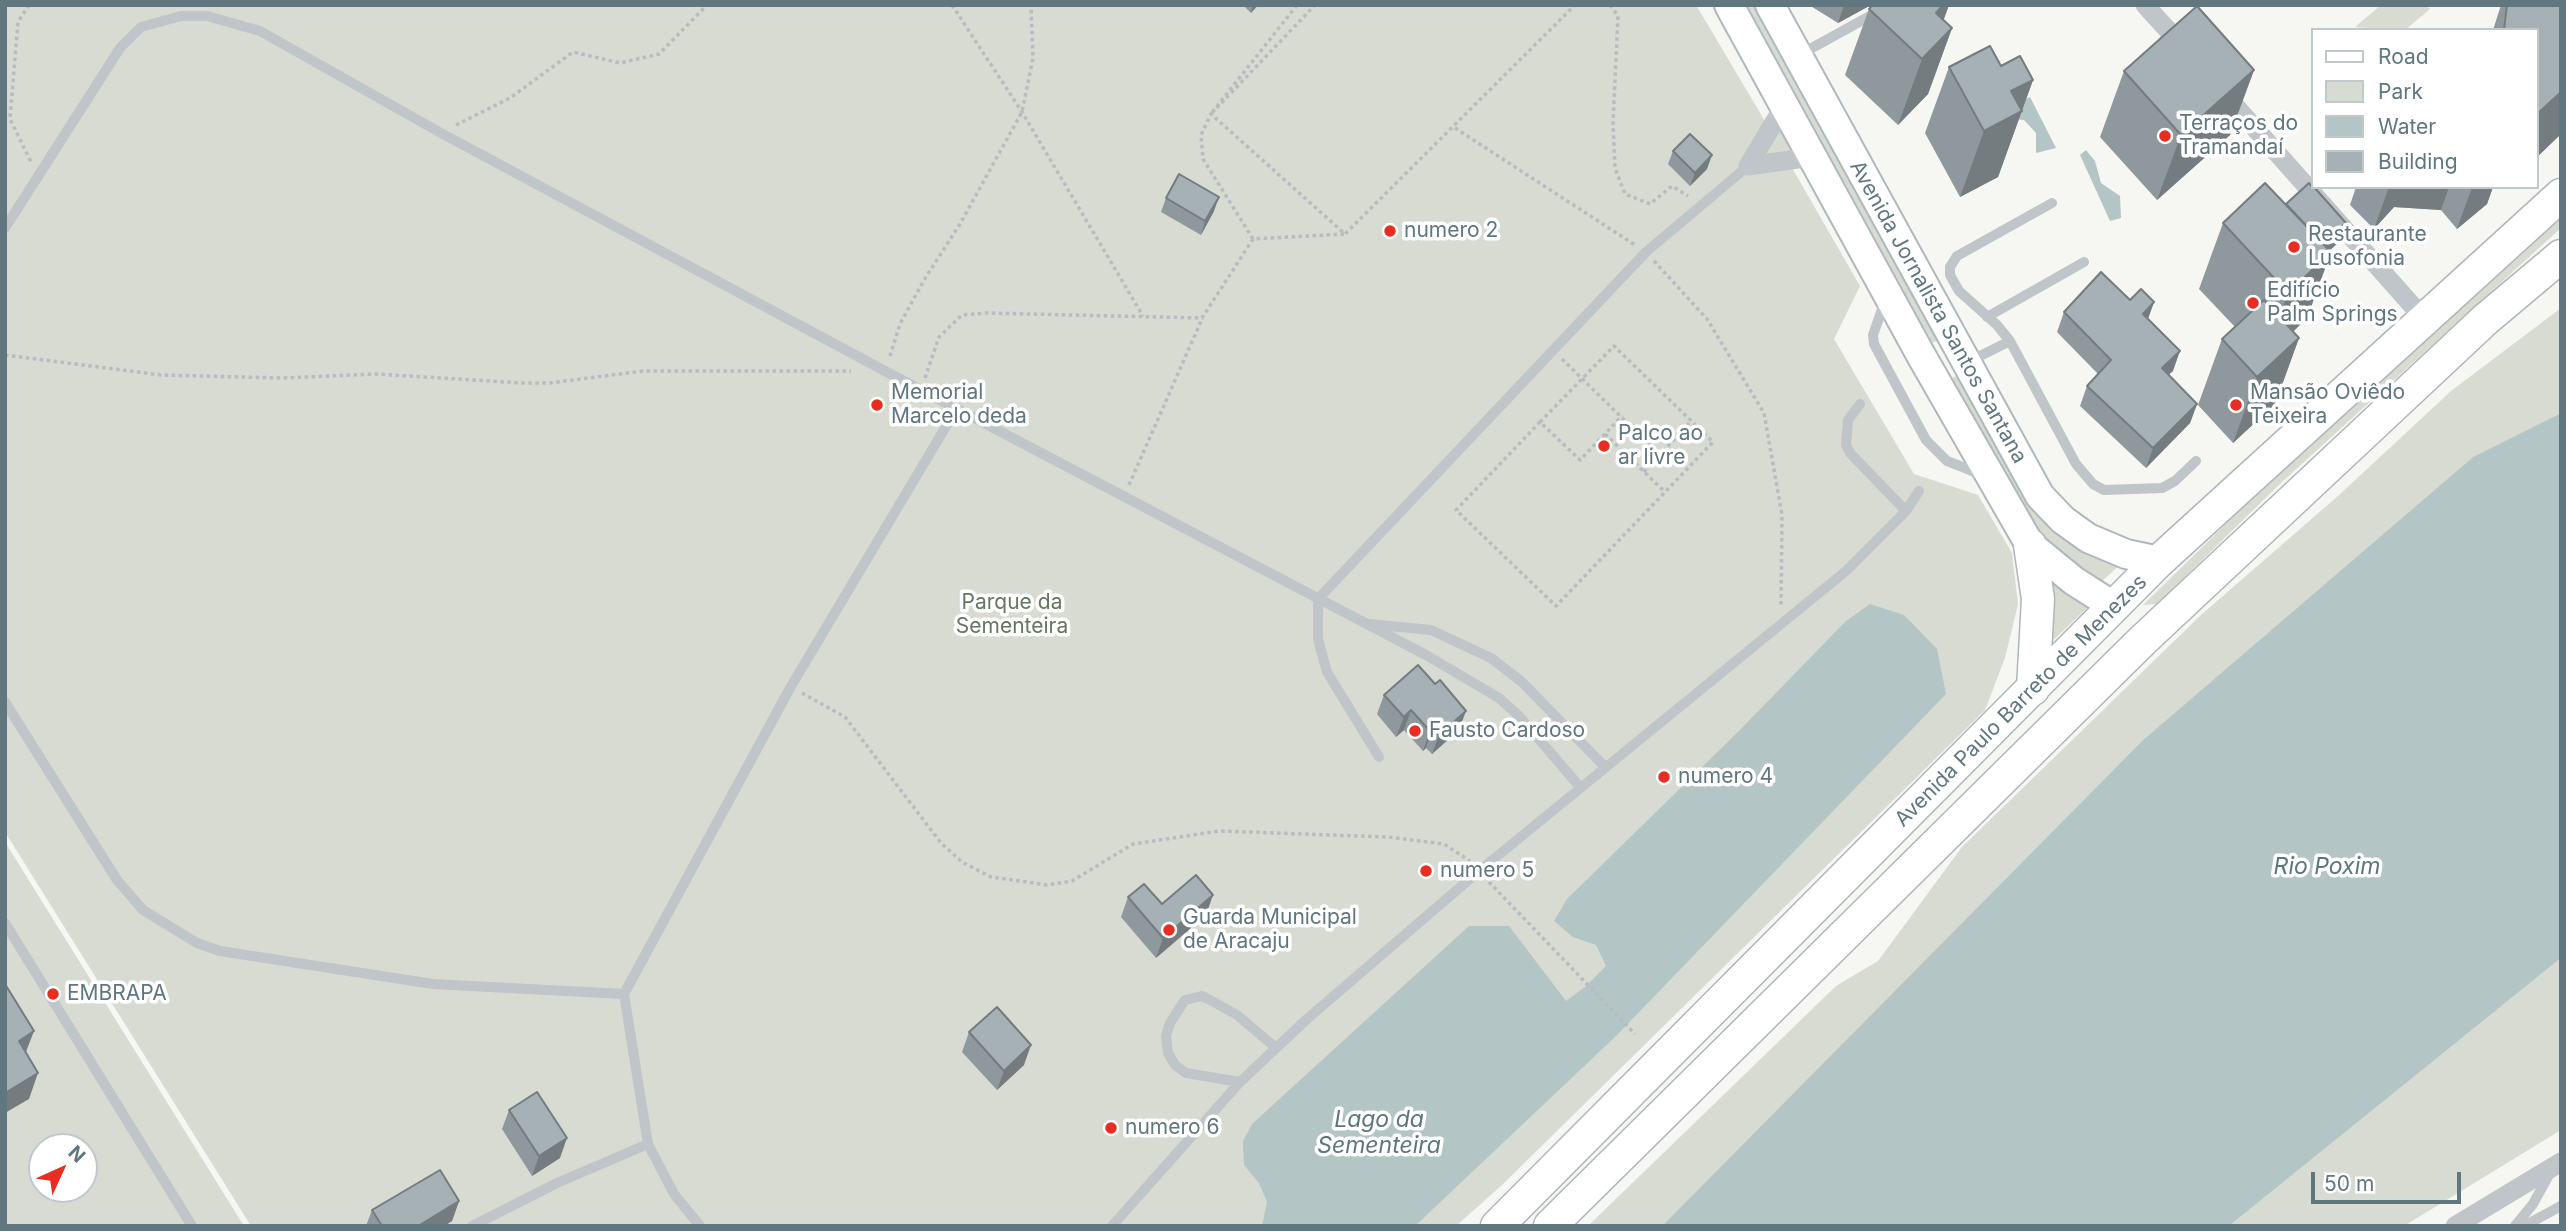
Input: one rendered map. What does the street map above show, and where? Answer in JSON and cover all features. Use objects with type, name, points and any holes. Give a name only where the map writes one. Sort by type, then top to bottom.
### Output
[{"type":"main road","name":"Avenida Jornalista Santos Santana","points":[[1729,5],[1922,357],[2029,544]]},
{"type":"main road","name":"Avenida Jornalista Santos Santana","points":[[1770,5],[2030,478],[2049,506],[2088,538],[2126,554],[2159,561]]},
{"type":"main road","name":"Avenida Paulo Barreto de Menezes","points":[[1497,1226],[2159,561],[2426,321],[2561,195]]},
{"type":"main road","name":"Avenida Paulo Barreto de Menezes","points":[[1550,1226],[2164,621],[2486,319],[2561,256]]},
{"type":"main road","points":[[1922,357],[1945,373],[1966,362]]},
{"type":"main road","points":[[2029,544],[2074,581],[2115,607],[2164,621]]},
{"type":"main road","points":[[2029,544],[2038,598],[2033,689]]},
{"type":"street","points":[[2146,5],[2426,321]]},
{"type":"street","points":[[1748,166],[1784,106]]},
{"type":"street","points":[[1748,166],[1812,157]]},
{"type":"street","points":[[2455,1226],[2557,1164]]},
{"type":"lane","points":[[1798,56],[1890,5]]},
{"type":"lane","points":[[5,228],[120,48],[141,27],[181,16],[207,16],[260,31],[441,133],[885,371],[1365,623],[1499,698],[1519,716],[1580,787]]},
{"type":"lane","points":[[1379,757],[1327,672],[1318,639],[1318,598],[1646,252],[1748,166]]},
{"type":"lane","points":[[2052,203],[1957,256],[1950,275],[1959,291],[2010,341],[2076,464],[2093,484],[2104,490],[2114,491],[2162,488],[2175,481],[2196,461]]},
{"type":"lane","points":[[1987,317],[2084,262]]},
{"type":"lane","points":[[1888,294],[1873,335],[1874,344],[1926,440],[1947,461],[1991,478]]},
{"type":"lane","points":[[1966,362],[2010,341]]},
{"type":"lane","points":[[1860,404],[1848,420],[1846,444],[1850,453],[1906,511]]},
{"type":"lane","points":[[700,1226],[674,1194],[648,1144],[624,994],[790,688],[957,408]]},
{"type":"lane","points":[[1112,1226],[1240,1082],[1275,1047],[1479,871],[1846,571],[1906,511],[1919,491]]},
{"type":"lane","points":[[1365,623],[1430,630],[1491,658],[1522,682],[1605,767]]},
{"type":"lane","points":[[5,702],[117,880],[143,910],[197,943],[220,951],[433,984],[624,994]]},
{"type":"lane","points":[[5,923],[192,1226]]},
{"type":"lane","points":[[1240,1082],[1186,1073],[1175,1065],[1168,1053],[1166,1036],[1170,1023],[1185,1000],[1202,996],[1212,1001],[1237,1015],[1275,1047]]},
{"type":"lane","points":[[472,1226],[557,1183],[648,1144]]},
{"type":"lane","points":[[2515,1226],[2533,1204],[2557,1164]]},
{"type":"lane","points":[[2524,1226],[2561,1206]]},
{"type":"path","points":[[29,5],[18,22],[10,119],[38,176]]},
{"type":"path","points":[[441,133],[510,98],[573,51],[620,63],[659,54],[707,5]]},
{"type":"path","points":[[952,5],[1022,113],[1143,316]]},
{"type":"path","points":[[5,355],[161,375],[283,377],[376,374],[512,383],[550,383],[643,371],[885,371],[900,324],[1022,113],[1033,58],[1031,5]]},
{"type":"path","points":[[1253,239],[1203,159],[1201,135],[1211,114],[1297,5]]},
{"type":"path","points":[[1211,114],[1315,5]]},
{"type":"path","points":[[1253,239],[1345,234],[1455,128],[1574,5]]},
{"type":"path","points":[[1610,5],[1618,16],[1613,123],[1615,168],[1625,194],[1650,204],[1672,186],[1702,205]]},
{"type":"path","points":[[1211,114],[1345,234]]},
{"type":"path","points":[[1455,128],[1646,252],[1707,319],[1764,413],[1782,515],[1781,623]]},
{"type":"path","points":[[1124,496],[1202,318],[1253,239]]},
{"type":"path","points":[[921,390],[939,337],[962,315],[986,313],[1202,318]]},
{"type":"path","points":[[1614,346],[1692,421],[1713,442],[1556,606],[1456,510],[1614,346]]},
{"type":"path","points":[[1553,351],[1660,454]]},
{"type":"path","points":[[1540,422],[1580,460],[1622,416]]},
{"type":"path","points":[[1644,472],[1692,421]]},
{"type":"path","points":[[1605,434],[1665,492]]},
{"type":"path","points":[[790,688],[845,717],[951,854],[991,877],[1034,884],[1072,881],[1133,844],[1219,831],[1388,837],[1444,844],[1470,860],[1635,1034]]},
{"type":"green space","name":"Parque da Sementeira","points":[[5,5],[1696,5],[1775,138],[1784,125],[1800,152],[1784,154],[1860,286],[1834,339],[1914,474],[1978,495],[2012,553],[2018,604],[2005,658],[1985,710],[1502,1185],[1456,1226],[251,1226],[5,832]]},
{"type":"green space","points":[[1747,5],[1760,5],[1942,341],[1932,342]]},
{"type":"green space","points":[[2381,5],[2426,5],[2430,9],[2407,28],[2355,27]]},
{"type":"green space","points":[[2561,215],[2561,228],[2282,482],[2157,604],[2143,605],[2275,476]]},
{"type":"green space","points":[[2561,308],[2561,413],[2473,457],[2143,740],[1662,1226],[1588,1226],[1836,986],[1878,961],[1962,847],[2201,615],[2338,496],[2451,391]]},
{"type":"green space","points":[[1963,373],[2021,480],[2123,562],[2101,582],[2060,555],[2038,529],[1952,378]]},
{"type":"green space","points":[[2043,567],[2090,605],[2041,652]]},
{"type":"green space","name":"EMBRAPA","points":[[5,842],[244,1226],[5,1226]]},
{"type":"green space","points":[[2561,958],[2561,1130],[2404,1226],[2229,1226]]},
{"type":"water","points":[[2030,97],[2056,148],[2036,153],[2036,133],[2024,120],[2013,119],[2007,108]]},
{"type":"water","points":[[2086,150],[2095,161],[2101,183],[2120,196],[2121,218],[2110,221],[2080,155]]},
{"type":"water","name":"Rio Poxim","points":[[2561,413],[2561,958],[2229,1226],[1662,1226],[2143,740],[2473,457]]},
{"type":"water","name":"Lago da Sementeira","points":[[1870,604],[1904,615],[1937,649],[1946,694],[1616,1036],[1415,1226],[1262,1226],[1267,1202],[1259,1183],[1244,1165],[1243,1141],[1252,1124],[1469,926],[1509,926],[1566,1001],[1585,987],[1606,966],[1596,945],[1573,937],[1554,921],[1567,899],[1739,731],[1845,622]]},
{"type":"building","points":[[1873,5],[1943,5],[1936,13],[1952,28],[1922,59],[1869,9]]},
{"type":"building","points":[[2507,5],[2561,5],[2561,92],[2538,113],[2538,28],[2504,28]]},
{"type":"building","points":[[2197,6],[2254,70],[2181,135],[2124,71]]},
{"type":"building","points":[[1990,46],[2001,66],[2020,56],[2033,80],[2011,91],[2022,111],[1984,131],[1949,67]]},
{"type":"building","points":[[1690,134],[1712,155],[1695,173],[1673,151]]},
{"type":"building","points":[[1179,174],[1219,197],[1205,221],[1166,198]]},
{"type":"building","points":[[2265,183],[2331,252],[2288,293],[2223,223]]},
{"type":"building","points":[[2309,183],[2310,189],[2316,189],[2346,223],[2323,243],[2286,204]]},
{"type":"building","points":[[2101,272],[2130,300],[2141,289],[2154,302],[2143,314],[2180,351],[2162,368],[2197,404],[2153,448],[2087,386],[2111,360],[2064,312]]},
{"type":"building","points":[[2264,300],[2299,338],[2257,377],[2222,339]]},
{"type":"building","points":[[1418,665],[1435,684],[1440,680],[1466,711],[1439,735],[1433,728],[1430,731],[1411,710],[1404,717],[1384,695]]},
{"type":"building","points":[[1196,875],[1213,895],[1163,938],[1128,897],[1144,884],[1162,904]]},
{"type":"building","points":[[5,984],[34,1031],[19,1041],[38,1073],[5,1093]]},
{"type":"building","points":[[997,1007],[1031,1045],[1004,1071],[969,1032]]},
{"type":"building","points":[[537,1092],[567,1138],[539,1156],[509,1110]]},
{"type":"building","points":[[440,1170],[459,1201],[418,1226],[382,1226],[372,1210]]},
{"type":"place","name":"Terraços do Tramandaí","points":[[2165,136]]},
{"type":"place","name":"numero 2","points":[[1390,231]]},
{"type":"place","name":"Restaurante Lusofonia","points":[[2294,247]]},
{"type":"place","name":"Edifício Palm Springs","points":[[2253,303]]},
{"type":"place","name":"Memorial Marcelo deda","points":[[877,405]]},
{"type":"place","name":"Mansão Oviêdo Teixeira","points":[[2236,405]]},
{"type":"place","name":"Palco ao ar livre","points":[[1604,446]]},
{"type":"place","name":"Fausto Cardoso","points":[[1415,731]]},
{"type":"place","name":"numero 4","points":[[1664,777]]},
{"type":"place","name":"numero 5","points":[[1426,871]]},
{"type":"place","name":"Guarda Municipal de Aracaju","points":[[1169,930]]},
{"type":"place","name":"EMBRAPA","points":[[53,994]]},
{"type":"place","name":"numero 6","points":[[1111,1128]]}]
